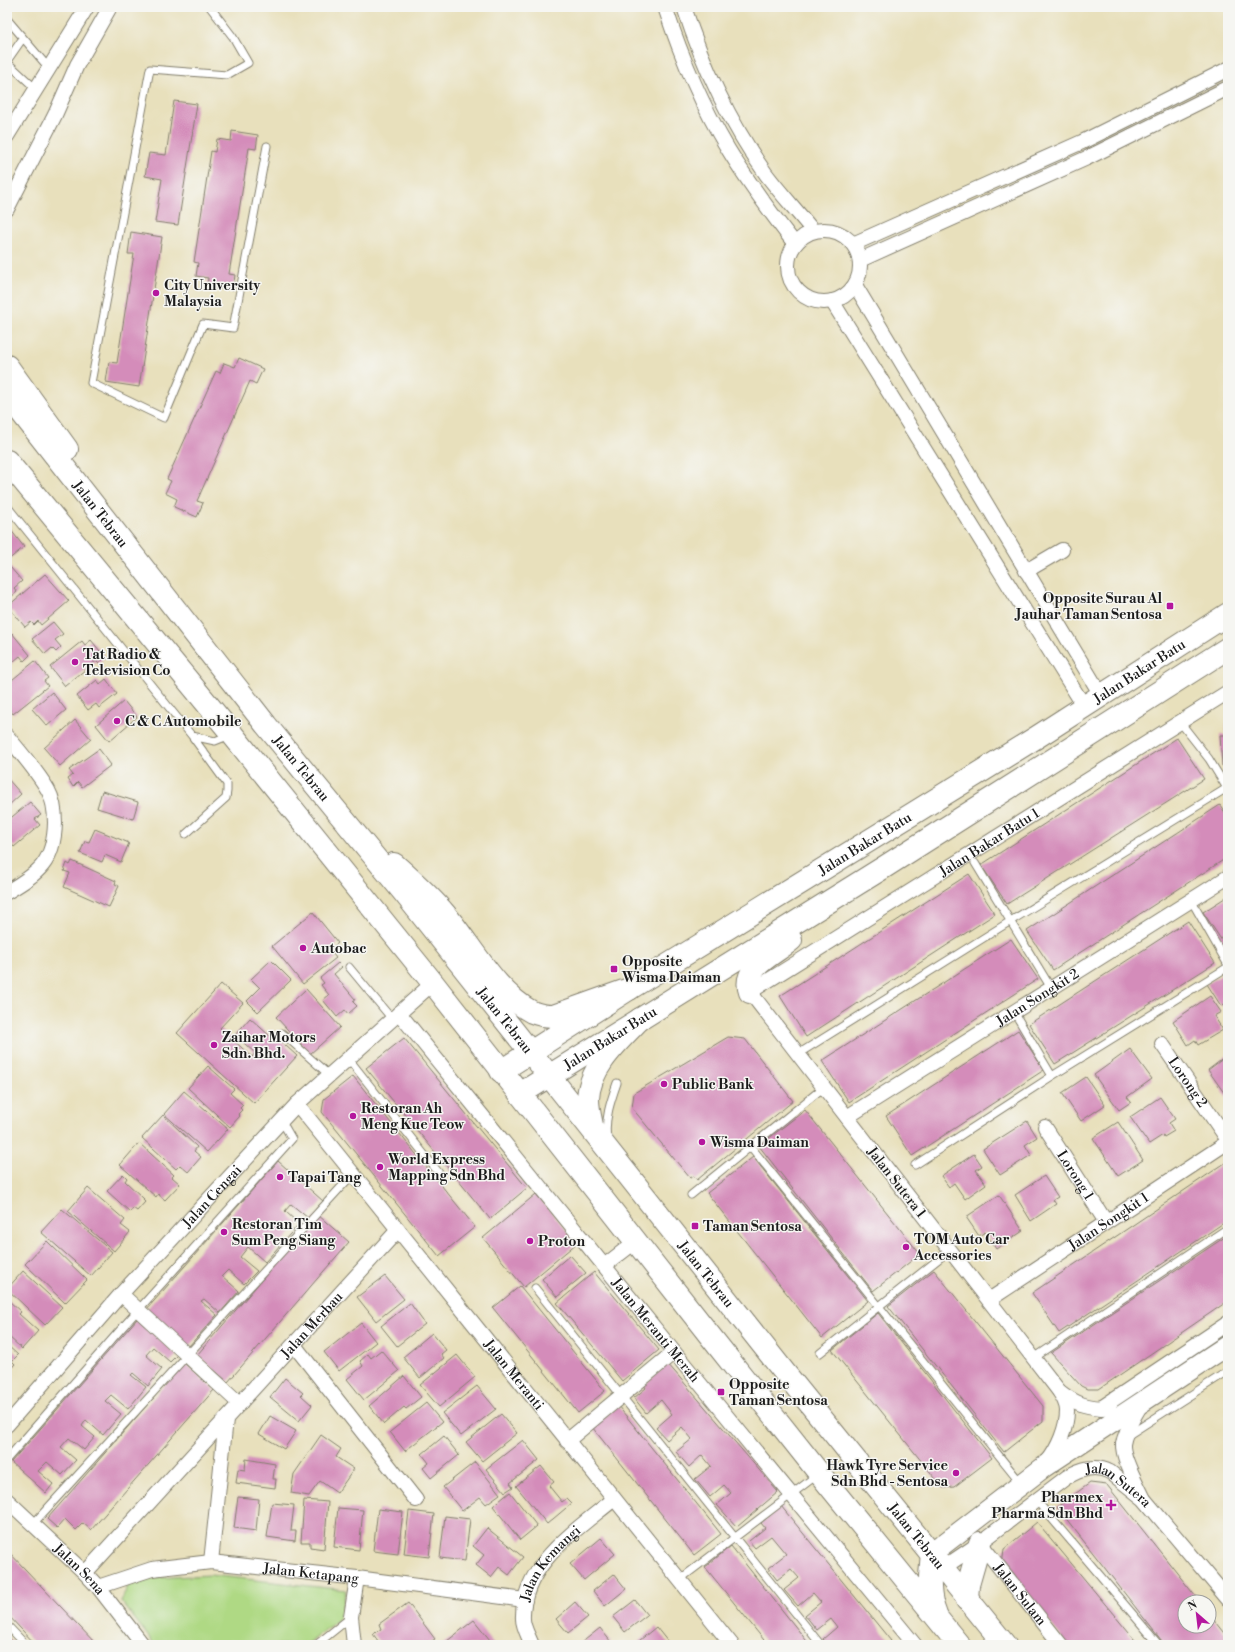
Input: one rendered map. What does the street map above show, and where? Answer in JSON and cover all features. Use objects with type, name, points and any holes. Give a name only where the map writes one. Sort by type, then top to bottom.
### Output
[{"type":"main road","points":[[7,366],[110,509],[148,575]]},
{"type":"main road","name":"Jalan Tebrau","points":[[7,394],[262,719],[548,1075],[935,1563],[1005,1645]]},
{"type":"main road","points":[[7,461],[232,734],[433,984],[635,1242],[819,1473],[959,1645]]},
{"type":"main road","name":"Jalan Bakar Batu","points":[[501,1071],[629,989],[1095,703],[1228,614]]},
{"type":"main road","points":[[886,866],[963,811],[1083,733],[1091,725],[1095,703],[1107,710],[1140,699],[1228,643]]},
{"type":"main road","name":"Jalan Bakar Batu","points":[[520,1094],[548,1075],[811,914],[1228,648]]},
{"type":"main road","points":[[349,827],[394,864],[430,898],[444,913],[502,987],[516,1001],[533,1012],[553,1016],[629,989]]},
{"type":"main road","points":[[750,992],[748,986],[750,976],[756,967],[799,933],[811,914]]},
{"type":"main road","points":[[593,1132],[588,1099],[589,1089],[595,1073],[613,1048],[640,1020]]},
{"type":"main road","points":[[967,1600],[968,1586],[980,1543]]},
{"type":"main road","points":[[889,1559],[905,1567],[913,1569],[935,1563],[931,1602],[938,1619]]},
{"type":"street","points":[[7,136],[48,67],[87,7]]},
{"type":"street","points":[[7,209],[55,115],[77,65],[110,7]]},
{"type":"street","points":[[665,7],[677,44],[700,97],[728,149],[760,198],[795,244]]},
{"type":"street","points":[[684,7],[696,44],[727,111],[767,174],[814,231]]},
{"type":"street","points":[[853,244],[1082,142],[1228,69]]},
{"type":"street","points":[[860,260],[1087,158],[1228,88]]},
{"type":"street","points":[[824,229],[836,231],[846,236],[858,251],[860,260],[860,273],[855,285],[841,298],[832,301],[820,302],[807,298],[798,290],[791,280],[788,268],[790,255],[795,244],[803,236],[814,231],[824,229]]},
{"type":"street","points":[[855,285],[1026,571],[1095,703]]},
{"type":"street","points":[[832,301],[1095,703]]},
{"type":"street","points":[[1026,571],[1062,550]]},
{"type":"street","name":"Jalan Bakar Batu 1","points":[[750,992],[1228,692]]},
{"type":"street","points":[[7,736],[49,791],[55,815],[54,839],[48,859],[28,879],[7,892]]},
{"type":"street","name":"Jalan Songkit 2","points":[[847,1117],[1228,878]]},
{"type":"street","name":"Jalan Cengai","points":[[7,1425],[121,1294],[281,1120],[328,1075],[433,984]]},
{"type":"street","name":"Jalan Sutera 1","points":[[750,992],[1059,1391],[1065,1401],[1067,1412],[1065,1425],[1055,1452],[1044,1466]]},
{"type":"street","name":"Jalan Meranti Merah","points":[[395,1016],[604,1266],[914,1645]]},
{"type":"street","name":"Lorong 2","points":[[1162,1044],[1228,1141]]},
{"type":"street","name":"Jalan Meranti","points":[[297,1104],[732,1645]]},
{"type":"street","name":"Lorong 1","points":[[1045,1127],[1106,1222]]},
{"type":"street","name":"Jalan Songkit 1","points":[[989,1300],[1228,1141]]},
{"type":"street","name":"Jalan Merbau","points":[[85,1573],[398,1230]]},
{"type":"street","points":[[604,1266],[635,1242]]},
{"type":"street","points":[[121,1294],[240,1404]]},
{"type":"street","points":[[1101,1408],[1228,1323]]},
{"type":"street","name":"Jalan Sutera","points":[[935,1563],[1021,1483],[1044,1466],[1228,1344]]},
{"type":"street","points":[[294,1345],[416,1500]]},
{"type":"street","points":[[567,1441],[674,1352]]},
{"type":"street","name":"Jalan Sutera 1","points":[[1059,1391],[1078,1404],[1090,1408],[1137,1404]]},
{"type":"street","name":"Jalan Sutera","points":[[1137,1404],[1123,1445],[1125,1454],[1144,1499]]},
{"type":"street","points":[[211,1562],[226,1419]]},
{"type":"street","name":"Jalan Sutera","points":[[935,1563],[980,1543],[1072,1474],[1086,1468],[1095,1467],[1110,1472],[1144,1499]]},
{"type":"street","name":"Jalan Kemangi","points":[[532,1645],[523,1620],[525,1600],[535,1574],[559,1546],[614,1499]]},
{"type":"street","points":[[1144,1499],[1228,1599]]},
{"type":"street","name":"Jalan Sena","points":[[7,1500],[85,1573],[98,1587],[143,1645]]},
{"type":"street","name":"Jalan Sulam","points":[[980,1543],[1061,1645]]},
{"type":"street","name":"Jalan Ketapang","points":[[98,1587],[152,1570],[211,1562],[357,1578],[525,1600]]},
{"type":"street","points":[[354,1645],[351,1617],[357,1578]]},
{"type":"lane","points":[[210,7],[233,37],[248,63],[227,75],[150,69],[91,383],[164,418],[202,324],[233,328],[267,146]]},
{"type":"lane","points":[[7,19],[48,67]]},
{"type":"lane","points":[[23,38],[7,62],[36,89]]},
{"type":"lane","points":[[7,506],[192,736],[227,784],[226,798],[186,834]]},
{"type":"lane","points":[[798,1054],[1009,922],[1227,789],[1209,759],[1180,722]]},
{"type":"lane","points":[[192,736],[215,741],[232,734]]},
{"type":"lane","points":[[975,863],[1009,922],[1051,988]]},
{"type":"lane","points":[[915,1165],[1052,1076],[1228,966],[1192,900]]},
{"type":"lane","points":[[349,967],[395,1016]]},
{"type":"lane","points":[[1014,1012],[1052,1076]]},
{"type":"lane","points":[[282,1033],[328,1075]]},
{"type":"lane","points":[[348,1058],[439,1173]]},
{"type":"lane","points":[[610,1153],[607,1137],[607,1121],[617,1083]]},
{"type":"lane","points":[[691,1195],[824,1087]]},
{"type":"lane","points":[[7,1459],[138,1310],[292,1139],[281,1120]]},
{"type":"lane","points":[[751,1147],[1021,1483]]},
{"type":"lane","points":[[33,1524],[353,1174]]},
{"type":"lane","points":[[1034,1358],[1228,1228]]},
{"type":"lane","points":[[820,1353],[950,1250]]},
{"type":"lane","points":[[536,1288],[821,1645]]},
{"type":"lane","points":[[1125,1437],[1228,1370]]},
{"type":"lane","points":[[679,1580],[819,1473]]},
{"type":"lane","points":[[1036,1500],[1159,1645]]},
{"type":"lane","points":[[316,1645],[351,1617]]},
{"type":"lane","points":[[7,1625],[26,1645]]},
{"type":"green space","points":[[210,1575],[346,1590],[339,1619],[306,1645],[155,1645],[121,1601],[129,1584],[156,1578]]},
{"type":"building","points":[[174,101],[197,104],[178,225],[155,222],[162,179],[145,176],[149,153],[166,155]]},
{"type":"building","points":[[232,131],[258,135],[256,149],[249,148],[229,274],[235,275],[233,290],[207,287],[208,278],[196,276],[198,263],[194,262],[211,151],[215,152],[217,139],[231,141]]},
{"type":"building","points":[[131,232],[162,237],[139,387],[106,382],[109,362],[117,363],[134,254],[128,254]]},
{"type":"building","points":[[239,358],[263,369],[256,384],[250,381],[197,501],[203,503],[197,517],[174,507],[177,499],[165,493],[171,481],[167,479],[216,371],[220,373],[224,363],[235,367]]},
{"type":"building","points":[[7,525],[24,547],[7,561]]},
{"type":"building","points":[[10,567],[22,581],[14,588],[17,592],[11,597],[7,593],[7,569]]},
{"type":"building","points":[[45,574],[69,601],[41,625],[38,621],[34,625],[31,622],[25,627],[12,611],[8,614],[7,607]]},
{"type":"building","points":[[53,622],[63,634],[55,640],[61,647],[56,652],[52,648],[45,654],[32,639]]},
{"type":"building","points":[[12,633],[30,655],[24,661],[20,656],[7,667],[7,638]]},
{"type":"building","name":"Tat Radio & Television Co","points":[[91,640],[105,657],[98,663],[96,661],[65,686],[50,667],[82,641],[85,645]]},
{"type":"building","points":[[35,661],[48,678],[44,681],[48,686],[13,714],[7,706],[7,701],[9,699],[7,697],[7,690],[9,688],[7,684]]},
{"type":"building","points":[[106,679],[117,694],[99,708],[96,704],[88,710],[77,696],[97,680],[100,684]]},
{"type":"building","points":[[52,692],[66,710],[47,726],[32,709]]},
{"type":"building","name":"C & C Automobile","points":[[124,701],[137,717],[109,741],[96,725]]},
{"type":"building","points":[[75,720],[91,739],[60,766],[44,748]]},
{"type":"building","points":[[1226,723],[1228,723],[1228,766],[1222,766],[1220,735],[1226,735]]},
{"type":"building","points":[[1177,738],[1204,779],[1007,904],[981,865]]},
{"type":"building","points":[[99,749],[111,765],[82,787],[78,782],[73,787],[68,779],[73,775],[69,770]]},
{"type":"building","points":[[7,778],[21,794],[7,807]]},
{"type":"building","points":[[102,791],[138,802],[133,819],[97,808]]},
{"type":"building","points":[[30,802],[41,815],[35,819],[40,825],[14,847],[7,839],[7,821]]},
{"type":"building","points":[[1220,805],[1228,817],[1228,857],[1053,970],[1027,931]]},
{"type":"building","points":[[95,829],[129,843],[121,862],[105,855],[102,862],[80,853],[85,841],[89,842]]},
{"type":"building","points":[[72,861],[116,881],[115,884],[119,886],[109,907],[64,887],[70,873],[64,871],[67,863],[70,865]]},
{"type":"building","points":[[969,874],[995,914],[806,1037],[780,996]]},
{"type":"building","points":[[1228,896],[1228,950],[1203,912]]},
{"type":"building","name":"Autobac","points":[[313,912],[338,943],[330,950],[336,958],[303,984],[272,946]]},
{"type":"building","points":[[1188,921],[1215,963],[1055,1064],[1029,1024]]},
{"type":"building","points":[[1011,939],[1038,979],[849,1102],[822,1061]]},
{"type":"building","points":[[271,960],[291,980],[258,1012],[247,1001],[260,988],[251,979]]},
{"type":"building","points":[[338,963],[342,967],[334,974],[355,999],[353,1002],[357,1006],[348,1014],[345,1010],[337,1017],[323,1000],[329,995],[321,985],[324,983],[320,978]]},
{"type":"building","points":[[1228,971],[1228,1011],[1224,1004],[1221,1006],[1207,984]]},
{"type":"building","name":"Zaihar Motors Sdn. Bhd.","points":[[221,984],[243,1003],[220,1028],[252,1057],[255,1053],[235,1035],[250,1018],[271,1037],[274,1035],[297,1056],[254,1103],[177,1033]]},
{"type":"building","points":[[306,989],[340,1027],[310,1054],[276,1017]]},
{"type":"building","points":[[1210,996],[1221,1012],[1214,1016],[1223,1030],[1198,1045],[1195,1040],[1188,1045],[1173,1021]]},
{"type":"building","points":[[1018,1030],[1044,1070],[912,1156],[886,1116]]},
{"type":"building","name":"Wisma Daiman","points":[[728,1037],[745,1039],[793,1101],[697,1180],[694,1176],[690,1178],[632,1108],[634,1093]]},
{"type":"building","points":[[404,1038],[527,1188],[490,1219],[366,1068]]},
{"type":"building","points":[[1130,1049],[1152,1079],[1127,1097],[1131,1102],[1119,1110],[1094,1075]]},
{"type":"building","points":[[1228,1055],[1228,1096],[1227,1097],[1208,1070]]},
{"type":"building","points":[[208,1066],[234,1089],[230,1093],[243,1105],[240,1108],[242,1110],[238,1114],[240,1116],[230,1127],[188,1088]]},
{"type":"building","points":[[353,1076],[475,1227],[439,1256],[322,1112],[324,1099]]},
{"type":"building","points":[[1086,1077],[1105,1105],[1081,1121],[1062,1093]]},
{"type":"building","points":[[184,1091],[228,1129],[207,1152],[164,1114]]},
{"type":"building","points":[[1160,1097],[1175,1119],[1169,1123],[1174,1131],[1164,1137],[1163,1135],[1149,1144],[1130,1117]]},
{"type":"building","points":[[805,1110],[920,1254],[873,1291],[759,1146]]},
{"type":"building","points":[[163,1115],[197,1147],[194,1151],[201,1157],[188,1172],[180,1165],[176,1169],[142,1138]]},
{"type":"building","points":[[1027,1121],[1037,1137],[1025,1145],[1031,1155],[1000,1175],[983,1149]]},
{"type":"building","points":[[1118,1122],[1143,1160],[1118,1176],[1093,1138]]},
{"type":"building","points":[[139,1143],[174,1175],[172,1177],[180,1184],[165,1200],[158,1194],[156,1197],[120,1165]]},
{"type":"building","points":[[974,1154],[982,1166],[976,1170],[986,1184],[965,1199],[954,1183],[949,1187],[941,1176]]},
{"type":"building","points":[[753,1157],[868,1301],[822,1338],[707,1193]]},
{"type":"building","points":[[278,1161],[323,1201],[308,1218],[291,1204],[285,1211],[299,1224],[265,1262],[248,1247],[240,1257],[257,1271],[244,1284],[228,1270],[222,1276],[239,1291],[220,1313],[204,1299],[201,1301],[217,1315],[188,1347],[146,1310]]},
{"type":"building","points":[[1228,1161],[1228,1220],[1059,1333],[1032,1293]]},
{"type":"building","points":[[123,1174],[127,1178],[125,1181],[144,1199],[143,1200],[145,1202],[137,1211],[133,1208],[130,1212],[107,1191]]},
{"type":"building","points":[[1044,1176],[1058,1197],[1053,1200],[1056,1204],[1031,1221],[1015,1195]]},
{"type":"building","points":[[88,1188],[125,1220],[121,1225],[130,1232],[114,1251],[68,1211]]},
{"type":"building","name":"Proton","points":[[536,1194],[577,1243],[524,1287],[483,1238]]},
{"type":"building","points":[[999,1195],[1023,1231],[996,1249],[985,1232],[979,1236],[966,1217]]},
{"type":"building","points":[[62,1209],[112,1252],[91,1276],[41,1232]]},
{"type":"building","points":[[318,1215],[349,1242],[228,1382],[197,1355]]},
{"type":"building","points":[[1228,1235],[1228,1301],[1099,1389],[1087,1389],[1081,1386],[1051,1353]]},
{"type":"building","points":[[47,1241],[87,1280],[65,1303],[25,1264]]},
{"type":"building","points":[[570,1255],[586,1273],[557,1297],[542,1279]]},
{"type":"building","points":[[934,1270],[1043,1406],[1043,1421],[1004,1452],[888,1306]]},
{"type":"building","points":[[23,1271],[62,1307],[45,1325],[7,1289]]},
{"type":"building","points":[[594,1272],[659,1350],[622,1381],[557,1303]]},
{"type":"building","points":[[385,1276],[404,1299],[376,1321],[357,1297]]},
{"type":"building","points":[[520,1286],[605,1391],[578,1413],[493,1308]]},
{"type":"building","points":[[8,1300],[21,1312],[19,1314],[38,1331],[22,1349],[7,1335]]},
{"type":"building","points":[[410,1303],[425,1324],[397,1346],[381,1326]]},
{"type":"building","points":[[878,1313],[992,1458],[954,1487],[943,1488],[832,1350]]},
{"type":"building","points":[[137,1319],[177,1355],[170,1362],[153,1347],[146,1355],[162,1369],[148,1386],[133,1373],[131,1375],[146,1387],[128,1409],[111,1395],[105,1401],[121,1414],[103,1435],[86,1420],[82,1426],[95,1437],[84,1450],[69,1438],[61,1447],[76,1460],[62,1475],[47,1462],[38,1471],[53,1484],[46,1493],[11,1462]]},
{"type":"building","points":[[361,1323],[376,1342],[339,1371],[324,1352]]},
{"type":"building","points":[[432,1333],[446,1350],[441,1354],[444,1358],[420,1378],[403,1357]]},
{"type":"building","points":[[7,1345],[18,1355],[12,1361],[15,1364],[7,1373]]},
{"type":"building","points":[[381,1350],[399,1371],[364,1400],[347,1379],[363,1366],[360,1361],[368,1354],[371,1358]]},
{"type":"building","points":[[457,1355],[475,1377],[439,1407],[420,1385]]},
{"type":"building","points":[[184,1363],[214,1390],[91,1530],[83,1523],[76,1530],[65,1519],[57,1528],[47,1519]]},
{"type":"building","points":[[668,1364],[778,1492],[737,1527],[717,1505],[731,1493],[724,1485],[710,1497],[695,1479],[711,1466],[702,1455],[689,1467],[676,1452],[692,1439],[682,1427],[667,1440],[656,1428],[672,1414],[661,1400],[646,1413],[634,1398],[646,1388],[644,1385]]},
{"type":"building","points":[[404,1376],[421,1397],[406,1409],[404,1407],[384,1424],[369,1406]]},
{"type":"building","points":[[285,1378],[303,1393],[301,1395],[312,1405],[299,1421],[270,1397]]},
{"type":"building","points":[[477,1386],[496,1409],[461,1436],[442,1413]]},
{"type":"building","points":[[426,1403],[442,1422],[405,1451],[390,1432]]},
{"type":"building","points":[[618,1406],[721,1534],[694,1555],[592,1427]]},
{"type":"building","points":[[501,1414],[517,1433],[482,1461],[466,1442]]},
{"type":"building","points":[[270,1416],[296,1431],[284,1449],[259,1434]]},
{"type":"building","points":[[321,1435],[341,1449],[336,1457],[354,1469],[337,1493],[320,1481],[309,1496],[291,1493],[294,1474]]},
{"type":"building","points":[[444,1436],[459,1455],[431,1478],[423,1468],[429,1463],[422,1454]]},
{"type":"building","points":[[523,1440],[539,1460],[510,1483],[513,1487],[505,1492],[486,1469]]},
{"type":"building","points":[[246,1459],[275,1464],[273,1479],[276,1479],[275,1488],[236,1483],[238,1469],[245,1470]]},
{"type":"building","points":[[475,1462],[500,1494],[486,1504],[480,1497],[462,1511],[443,1487]]},
{"type":"building","points":[[541,1466],[554,1482],[549,1486],[562,1502],[567,1498],[572,1503],[547,1524],[516,1486]]},
{"type":"building","points":[[1090,1483],[1107,1485],[1194,1594],[1177,1594],[1177,1634],[1217,1634],[1217,1623],[1228,1637],[1228,1645],[1165,1645],[1057,1507]]},
{"type":"building","points":[[510,1492],[537,1526],[520,1540],[493,1506]]},
{"type":"building","points":[[238,1497],[259,1499],[256,1531],[234,1528]]},
{"type":"building","points":[[304,1500],[328,1502],[324,1549],[310,1547],[310,1542],[301,1542]]},
{"type":"building","points":[[272,1503],[294,1505],[291,1531],[296,1531],[295,1541],[267,1537]]},
{"type":"building","points":[[781,1506],[891,1641],[886,1645],[828,1645],[823,1639],[837,1627],[831,1619],[817,1630],[805,1615],[821,1602],[813,1593],[798,1606],[784,1590],[799,1578],[791,1569],[777,1580],[768,1568],[786,1554],[771,1536],[755,1548],[749,1541],[765,1528],[761,1523]]},
{"type":"building","points":[[338,1508],[363,1510],[359,1550],[334,1547]]},
{"type":"building","points":[[378,1509],[403,1512],[398,1554],[373,1551]]},
{"type":"building","points":[[409,1511],[434,1514],[429,1557],[404,1554]]},
{"type":"building","points":[[445,1516],[470,1519],[465,1561],[440,1558]]},
{"type":"building","points":[[1037,1522],[1139,1645],[1068,1645],[1002,1564],[1004,1549]]},
{"type":"building","points":[[487,1528],[523,1557],[509,1575],[499,1567],[491,1577],[476,1565],[484,1555],[473,1546]]},
{"type":"building","points":[[601,1538],[615,1554],[584,1580],[570,1564]]},
{"type":"building","points":[[731,1546],[810,1645],[768,1645],[705,1567]]},
{"type":"building","points":[[7,1550],[97,1645],[36,1645],[7,1614]]},
{"type":"building","points":[[614,1574],[626,1589],[605,1606],[593,1591]]},
{"type":"building","points":[[635,1600],[647,1615],[625,1632],[613,1617]]},
{"type":"building","points":[[575,1602],[588,1617],[568,1633],[556,1619]]},
{"type":"building","points":[[408,1603],[435,1639],[426,1645],[381,1645],[373,1634],[381,1629],[379,1624]]},
{"type":"building","points":[[474,1620],[494,1645],[442,1645]]},
{"type":"building","points":[[656,1627],[668,1642],[665,1645],[634,1645]]},
{"type":"building","points":[[600,1628],[611,1642],[607,1645],[580,1645],[580,1644]]},
{"type":"building","points":[[7,1636],[15,1645],[7,1645]]},
{"type":"place","name":"City University Malaysia","points":[[156,293]]},
{"type":"place","name":"Opposite Surau Al Jauhar Taman Sentosa","points":[[1170,606]]},
{"type":"place","name":"Tat Radio & Television Co","points":[[75,662]]},
{"type":"place","name":"C & C Automobile","points":[[117,721]]},
{"type":"place","name":"Autobac","points":[[303,948]]},
{"type":"place","name":"Opposite Wisma Daiman","points":[[614,969]]},
{"type":"place","name":"Zaihar Motors Sdn. Bhd.","points":[[214,1045]]},
{"type":"place","name":"Public Bank","points":[[664,1084]]},
{"type":"place","name":"Restoran Ah Meng Kue Teow","points":[[353,1116]]},
{"type":"place","name":"Wisma Daiman","points":[[702,1142]]},
{"type":"place","name":"World Express Mapping Sdn Bhd","points":[[380,1167]]},
{"type":"place","name":"Tapai Tang","points":[[280,1177]]},
{"type":"place","name":"Taman Sentosa","points":[[695,1226]]},
{"type":"place","name":"Restoran Tim Sum Peng Siang","points":[[224,1232]]},
{"type":"place","name":"Proton","points":[[530,1241]]},
{"type":"place","name":"TOM Auto Car Accessories","points":[[906,1247]]},
{"type":"place","name":"Opposite Taman Sentosa","points":[[721,1392]]},
{"type":"place","name":"Hawk Tyre Service Sdn Bhd - Sentosa","points":[[956,1473]]},
{"type":"place","name":"Pharmex Pharma Sdn Bhd","points":[[1111,1505]]}]
